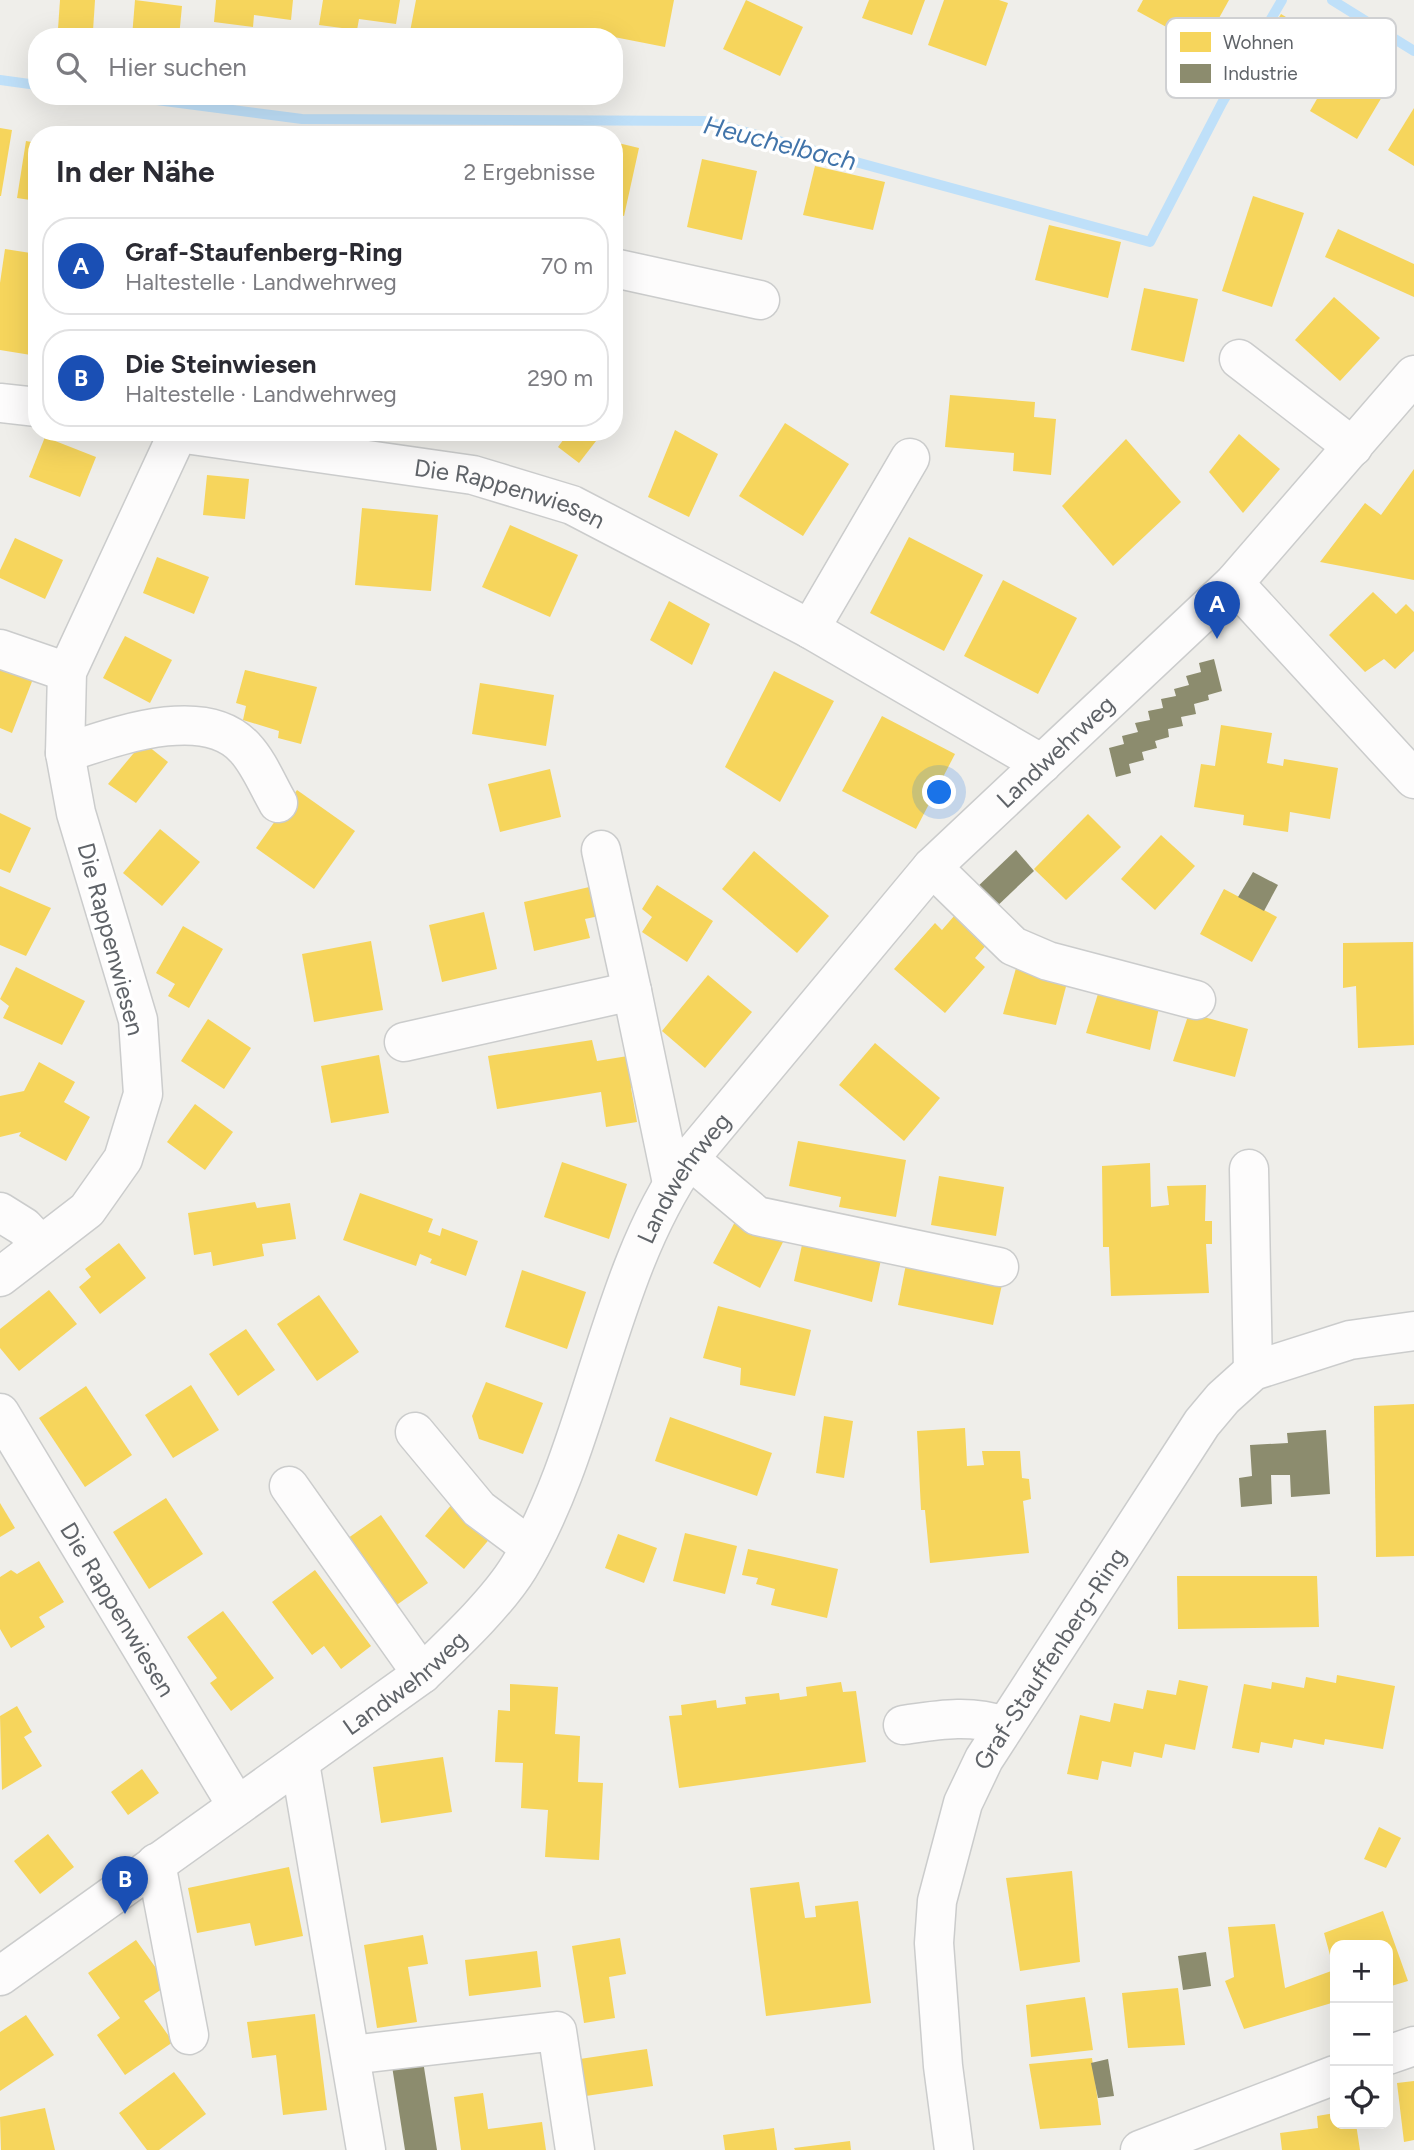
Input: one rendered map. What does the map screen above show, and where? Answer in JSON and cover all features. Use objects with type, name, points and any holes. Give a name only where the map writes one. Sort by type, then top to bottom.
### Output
[{"type":"street","points":[[623,270],[760,300]]},
{"type":"street","points":[[1239,359],[1353,447]]},
{"type":"street","name":"Landwehrweg","points":[[5,1961],[156,1863],[300,1763],[422,1674],[455,1642],[517,1570],[547,1513],[633,1270],[680,1171],[932,866],[1234,583],[1414,374]]},
{"type":"street","points":[[0,403],[28,406]]},
{"type":"street","name":"Die Rappenwiesen","points":[[0,1277],[87,1210],[124,1159],[143,1094],[138,1020],[76,814],[65,753],[67,672],[173,441]]},
{"type":"street","name":"Die Rappenwiesen","points":[[309,441],[342,443],[473,475],[572,505],[810,629],[1042,764]]},
{"type":"street","points":[[810,629],[911,458]]},
{"type":"street","points":[[1234,583],[1414,779]]},
{"type":"street","points":[[0,649],[67,672]]},
{"type":"street","points":[[65,753],[138,729],[173,725],[205,728],[226,735],[244,747],[278,803]]},
{"type":"street","points":[[600,850],[632,991],[680,1171],[757,1216],[999,1266]]},
{"type":"street","points":[[932,866],[1013,947],[1048,961],[1196,1000]]},
{"type":"street","points":[[404,1042],[632,991]]},
{"type":"street","points":[[1249,1169],[1253,1371]]},
{"type":"street","points":[[0,1212],[24,1227],[41,1245]]},
{"type":"street","name":"Graf-Stauffenberg-Ring","points":[[954,2150],[943,2066],[934,1943],[937,1901],[963,1803],[984,1759],[1163,1488],[1202,1423],[1223,1398],[1253,1371],[1350,1340],[1414,1331]]},
{"type":"street","name":"Die Rappenwiesen","points":[[0,1413],[237,1806]]},
{"type":"street","points":[[415,1432],[479,1508],[530,1547]]},
{"type":"street","points":[[289,1486],[422,1674]]},
{"type":"street","points":[[903,1724],[966,1717],[985,1719],[1004,1726]]},
{"type":"street","points":[[300,1763],[366,2150]]},
{"type":"street","points":[[156,1863],[189,2035]]},
{"type":"street","points":[[351,2055],[557,2031],[575,2150]]},
{"type":"street","points":[[1393,2053],[1414,2046]]},
{"type":"street","points":[[1140,2150],[1330,2077]]},
{"type":"building: Wohnen","points":[[60,0],[95,0],[93,28],[58,28]]},
{"type":"building: Wohnen","points":[[135,0],[182,6],[180,28],[133,28]]},
{"type":"building: Wohnen","points":[[216,0],[293,0],[291,20],[254,15],[253,27],[214,22]]},
{"type":"building: Wohnen","points":[[323,0],[400,0],[396,24],[359,19],[357,28],[319,25]]},
{"type":"building: Wohnen","points":[[416,0],[674,0],[665,47],[623,39],[623,28],[411,28]]},
{"type":"building: Wohnen","points":[[746,0],[803,27],[780,76],[723,49]]},
{"type":"building: Wohnen","points":[[869,0],[925,0],[912,35],[862,18]]},
{"type":"building: Wohnen","points":[[944,0],[999,0],[1008,3],[986,66],[928,45]]},
{"type":"building: Wohnen","points":[[1143,0],[1229,0],[1219,18],[1166,18],[1166,27],[1137,11]]},
{"type":"building: Wohnen","points":[[1317,98],[1381,98],[1357,139],[1310,111]]},
{"type":"building: Wohnen","points":[[1414,108],[1414,166],[1388,150]]},
{"type":"building: Wohnen","points":[[0,128],[12,130],[1,196],[0,196]]},
{"type":"building: Wohnen","points":[[26,141],[28,200],[17,198]]},
{"type":"building: Wohnen","points":[[623,144],[639,148],[623,216]]},
{"type":"building: Wohnen","points":[[702,159],[757,171],[742,240],[687,227]]},
{"type":"building: Wohnen","points":[[815,166],[885,182],[873,230],[803,215]]},
{"type":"building: Wohnen","points":[[1253,196],[1304,213],[1272,307],[1222,291]]},
{"type":"building: Wohnen","points":[[1049,225],[1121,242],[1108,298],[1035,280]]},
{"type":"building: Wohnen","points":[[1338,229],[1414,264],[1414,297],[1325,257]]},
{"type":"building: Wohnen","points":[[5,249],[28,253],[28,355],[0,350],[0,283]]},
{"type":"building: Wohnen","points":[[1144,288],[1198,299],[1184,362],[1131,350]]},
{"type":"building: Wohnen","points":[[1334,297],[1380,338],[1340,381],[1295,340]]},
{"type":"building: Wohnen","points":[[950,395],[1035,402],[1034,417],[1056,419],[1051,475],[1013,471],[1014,453],[945,447]]},
{"type":"building: Wohnen","points":[[785,423],[849,464],[803,536],[739,496]]},
{"type":"building: Wohnen","points":[[675,430],[718,454],[689,517],[648,497]]},
{"type":"building: Wohnen","points":[[1239,434],[1280,469],[1243,513],[1209,472]]},
{"type":"building: Wohnen","points":[[1126,439],[1181,502],[1113,566],[1062,506]]},
{"type":"building: Wohnen","points":[[43,441],[55,441],[96,457],[80,497],[29,477]]},
{"type":"building: Wohnen","points":[[562,441],[596,441],[579,463],[558,447]]},
{"type":"building: Wohnen","points":[[1414,469],[1414,580],[1320,562],[1365,503],[1381,515]]},
{"type":"building: Wohnen","points":[[207,475],[249,479],[245,519],[203,515]]},
{"type":"building: Wohnen","points":[[362,508],[438,515],[431,591],[355,585]]},
{"type":"building: Wohnen","points":[[510,525],[578,555],[550,617],[482,587]]},
{"type":"building: Wohnen","points":[[909,537],[983,575],[944,651],[870,613]]},
{"type":"building: Wohnen","points":[[15,538],[63,560],[45,599],[0,578],[0,570]]},
{"type":"building: Wohnen","points":[[157,557],[209,577],[194,614],[143,593]]},
{"type":"building: Wohnen","points":[[1003,580],[1077,618],[1038,694],[964,656]]},
{"type":"building: Wohnen","points":[[1373,592],[1396,614],[1406,604],[1414,612],[1414,651],[1395,669],[1384,659],[1365,672],[1329,635]]},
{"type":"building: Wohnen","points":[[669,601],[710,624],[692,665],[650,640]]},
{"type":"building: Wohnen","points":[[125,636],[172,660],[150,703],[103,678]]},
{"type":"building: Wohnen","points":[[0,666],[33,679],[12,733],[0,728]]},
{"type":"building: Wohnen","points":[[245,670],[317,687],[301,744],[278,738],[279,731],[243,720],[246,706],[236,703]]},
{"type":"building: Wohnen","points":[[774,671],[834,701],[780,802],[725,767]]},
{"type":"building: Wohnen","points":[[480,683],[554,695],[546,746],[472,734]]},
{"type":"building: Wohnen","points":[[882,716],[955,754],[916,829],[842,791]]},
{"type":"building: Wohnen","points":[[1221,725],[1272,733],[1267,763],[1283,766],[1284,759],[1338,768],[1330,819],[1290,812],[1288,832],[1243,825],[1244,815],[1194,807],[1201,764],[1215,766]]},
{"type":"building: Wohnen","points":[[143,742],[168,762],[136,803],[108,784]]},
{"type":"building: Wohnen","points":[[550,769],[561,817],[500,832],[488,784]]},
{"type":"building: Wohnen","points":[[297,790],[355,831],[314,889],[256,848]]},
{"type":"building: Wohnen","points":[[0,813],[31,828],[10,873],[0,869]]},
{"type":"building: Wohnen","points":[[1088,814],[1121,847],[1066,900],[1034,869]]},
{"type":"building: Wohnen","points":[[160,829],[200,862],[162,906],[123,873]]},
{"type":"building: Wohnen","points":[[1161,835],[1195,866],[1155,910],[1121,879]]},
{"type":"building: Wohnen","points":[[754,851],[829,916],[797,953],[722,889]]},
{"type":"building: Wohnen","points":[[598,885],[604,915],[585,919],[590,938],[534,951],[524,902]]},
{"type":"building: Wohnen","points":[[657,885],[713,921],[687,962],[642,932],[652,917],[642,909]]},
{"type":"building: Wohnen","points":[[0,886],[51,908],[26,956],[0,945]]},
{"type":"building: Wohnen","points":[[1224,889],[1277,917],[1252,962],[1200,934]]},
{"type":"building: Wohnen","points":[[961,908],[994,936],[975,958],[985,967],[945,1013],[894,969],[935,923],[942,930]]},
{"type":"building: Wohnen","points":[[484,912],[497,969],[442,982],[429,925]]},
{"type":"building: Wohnen","points":[[183,926],[223,949],[189,1008],[168,996],[175,984],[156,973]]},
{"type":"building: Wohnen","points":[[371,941],[383,1010],[314,1022],[302,954]]},
{"type":"building: Wohnen","points":[[1413,942],[1414,1045],[1358,1048],[1356,986],[1343,988],[1343,943]]},
{"type":"building: Wohnen","points":[[1018,961],[1069,975],[1056,1025],[1003,1014]]},
{"type":"building: Wohnen","points":[[16,967],[85,1001],[62,1045],[3,1018],[9,1006],[0,999]]},
{"type":"building: Wohnen","points":[[708,975],[752,1012],[705,1068],[662,1031]]},
{"type":"building: Wohnen","points":[[1101,984],[1160,1003],[1150,1050],[1086,1033]]},
{"type":"building: Wohnen","points":[[1189,1013],[1248,1029],[1235,1077],[1173,1061]]},
{"type":"building: Wohnen","points":[[208,1019],[251,1048],[224,1089],[181,1061]]},
{"type":"building: Wohnen","points":[[592,1040],[597,1061],[634,1055],[639,1086],[631,1088],[637,1122],[606,1127],[601,1092],[497,1109],[488,1056]]},
{"type":"building: Wohnen","points":[[875,1043],[940,1098],[904,1141],[839,1085]]},
{"type":"building: Wohnen","points":[[379,1055],[389,1113],[331,1123],[321,1066]]},
{"type":"building: Wohnen","points":[[39,1062],[75,1082],[64,1102],[90,1117],[66,1161],[19,1136],[21,1132],[0,1137],[0,1096],[24,1091]]},
{"type":"building: Wohnen","points":[[195,1104],[233,1132],[205,1170],[167,1142]]},
{"type":"building: Wohnen","points":[[798,1141],[906,1160],[896,1217],[839,1207],[841,1197],[789,1186]]},
{"type":"building: Wohnen","points":[[562,1162],[627,1184],[609,1239],[544,1217]]},
{"type":"building: Wohnen","points":[[1150,1163],[1151,1207],[1169,1205],[1167,1186],[1206,1185],[1205,1221],[1212,1221],[1212,1244],[1206,1244],[1209,1293],[1111,1296],[1109,1247],[1103,1247],[1102,1166]]},
{"type":"building: Wohnen","points":[[939,1176],[1004,1187],[996,1236],[931,1225]]},
{"type":"building: Wohnen","points":[[360,1193],[433,1219],[428,1232],[440,1236],[442,1228],[478,1241],[466,1276],[430,1263],[432,1259],[420,1254],[416,1266],[343,1240]]},
{"type":"building: Wohnen","points":[[255,1202],[257,1208],[290,1203],[296,1239],[262,1244],[264,1256],[213,1266],[211,1252],[194,1255],[188,1213]]},
{"type":"building: Wohnen","points":[[737,1218],[785,1238],[760,1288],[713,1263]]},
{"type":"building: Wohnen","points":[[804,1236],[882,1255],[872,1302],[794,1281]]},
{"type":"building: Wohnen","points":[[119,1243],[146,1278],[100,1314],[79,1287],[91,1277],[85,1269]]},
{"type":"building: Wohnen","points":[[907,1259],[1003,1280],[993,1325],[898,1305]]},
{"type":"building: Wohnen","points":[[522,1270],[586,1292],[567,1349],[505,1327]]},
{"type":"building: Wohnen","points":[[49,1290],[77,1324],[19,1371],[0,1348],[0,1329]]},
{"type":"building: Wohnen","points":[[319,1295],[359,1352],[317,1381],[277,1324]]},
{"type":"building: Wohnen","points":[[718,1306],[811,1330],[795,1396],[740,1385],[741,1368],[703,1358]]},
{"type":"building: Wohnen","points":[[246,1329],[275,1370],[238,1396],[209,1354]]},
{"type":"building: Wohnen","points":[[486,1382],[543,1403],[523,1454],[479,1439],[472,1416]]},
{"type":"building: Wohnen","points":[[191,1385],[219,1430],[173,1458],[145,1415]]},
{"type":"building: Wohnen","points":[[86,1386],[132,1455],[85,1487],[39,1418]]},
{"type":"building: Wohnen","points":[[1414,1404],[1414,1556],[1376,1557],[1374,1406]]},
{"type":"building: Wohnen","points":[[824,1416],[853,1421],[844,1478],[816,1473]]},
{"type":"building: Wohnen","points":[[670,1417],[772,1453],[757,1496],[655,1461]]},
{"type":"building: Wohnen","points":[[965,1428],[967,1466],[984,1465],[982,1451],[1020,1451],[1022,1478],[1029,1479],[1031,1499],[1023,1501],[1029,1553],[930,1563],[925,1510],[921,1510],[917,1431]]},
{"type":"building: Wohnen","points":[[166,1498],[203,1554],[149,1589],[113,1532]]},
{"type":"building: Wohnen","points":[[0,1503],[15,1528],[0,1537]]},
{"type":"building: Wohnen","points":[[453,1503],[492,1536],[464,1569],[425,1536]]},
{"type":"building: Wohnen","points":[[381,1515],[428,1583],[388,1611],[341,1543]]},
{"type":"building: Wohnen","points":[[685,1533],[737,1546],[725,1594],[673,1581]]},
{"type":"building: Wohnen","points":[[618,1534],[657,1548],[644,1583],[605,1568]]},
{"type":"building: Wohnen","points":[[748,1549],[838,1569],[827,1618],[771,1605],[775,1589],[756,1584],[758,1578],[742,1575]]},
{"type":"building: Wohnen","points":[[39,1561],[64,1602],[39,1617],[45,1627],[11,1648],[0,1629],[0,1577],[11,1570],[17,1574]]},
{"type":"building: Wohnen","points":[[315,1570],[371,1646],[341,1669],[324,1646],[312,1655],[272,1602]]},
{"type":"building: Wohnen","points":[[1177,1576],[1317,1576],[1319,1627],[1178,1629]]},
{"type":"building: Wohnen","points":[[223,1611],[274,1678],[231,1711],[210,1683],[217,1678],[187,1637]]},
{"type":"building: Wohnen","points":[[1337,1675],[1395,1686],[1383,1749],[1325,1739],[1324,1745],[1294,1739],[1292,1748],[1261,1742],[1259,1753],[1232,1748],[1244,1684],[1271,1689],[1272,1682],[1304,1688],[1306,1677],[1336,1683]]},
{"type":"building: Wohnen","points":[[1179,1680],[1208,1686],[1195,1750],[1165,1744],[1162,1758],[1134,1752],[1131,1767],[1102,1761],[1098,1780],[1067,1774],[1080,1715],[1110,1722],[1114,1703],[1143,1709],[1147,1690],[1176,1695]]},
{"type":"building: Wohnen","points":[[841,1682],[843,1692],[856,1691],[866,1762],[679,1788],[669,1716],[682,1715],[681,1705],[716,1700],[717,1708],[746,1704],[745,1697],[779,1693],[780,1700],[807,1696],[806,1687]]},
{"type":"building: Wohnen","points":[[510,1684],[558,1687],[555,1734],[580,1736],[578,1782],[603,1783],[599,1860],[545,1857],[548,1810],[521,1808],[523,1763],[495,1762],[498,1710],[510,1711]]},
{"type":"building: Wohnen","points":[[17,1706],[32,1732],[24,1737],[42,1766],[2,1790],[0,1716]]},
{"type":"building: Wohnen","points":[[443,1757],[452,1812],[381,1823],[373,1767]]},
{"type":"building: Wohnen","points":[[142,1769],[159,1793],[128,1815],[111,1792]]},
{"type":"building: Wohnen","points":[[1379,1827],[1401,1838],[1386,1868],[1364,1859]]},
{"type":"building: Wohnen","points":[[48,1834],[74,1867],[40,1894],[14,1861]]},
{"type":"building: Wohnen","points":[[289,1867],[303,1936],[255,1946],[250,1923],[197,1933],[188,1888]]},
{"type":"building: Wohnen","points":[[1072,1871],[1080,1962],[1020,1971],[1006,1878]]},
{"type":"building: Wohnen","points":[[799,1882],[805,1918],[816,1917],[815,1906],[858,1901],[871,2003],[766,2016],[750,1888]]},
{"type":"building: Wohnen","points":[[1383,1911],[1408,1981],[1393,1986],[1393,1940],[1330,1940],[1330,1955],[1324,1933]]},
{"type":"building: Wohnen","points":[[1275,1924],[1285,1988],[1330,1971],[1330,2003],[1244,2029],[1225,1981],[1234,1977],[1228,1927]]},
{"type":"building: Wohnen","points":[[423,1935],[428,1964],[408,1967],[417,2022],[377,2028],[364,1945]]},
{"type":"building: Wohnen","points":[[620,1938],[626,1974],[609,1977],[615,2018],[584,2023],[572,1946]]},
{"type":"building: Wohnen","points":[[136,1940],[168,1985],[144,2001],[173,2042],[125,2075],[97,2035],[120,2018],[88,1973]]},
{"type":"building: Wohnen","points":[[537,1951],[541,1987],[469,1996],[465,1960]]},
{"type":"building: Wohnen","points":[[1178,1988],[1185,2045],[1128,2048],[1122,1993]]},
{"type":"building: Wohnen","points":[[1085,1997],[1093,2050],[1031,2057],[1026,2005]]},
{"type":"building: Wohnen","points":[[315,2014],[327,2110],[283,2115],[276,2055],[252,2058],[247,2022]]},
{"type":"building: Wohnen","points":[[26,2015],[54,2055],[0,2091],[0,2032]]},
{"type":"building: Wohnen","points":[[647,2049],[653,2086],[579,2097],[573,2060]]},
{"type":"building: Wohnen","points":[[1092,2058],[1101,2125],[1040,2129],[1029,2064]]},
{"type":"building: Wohnen","points":[[174,2072],[206,2114],[159,2150],[147,2150],[119,2113]]},
{"type":"building: Wohnen","points":[[1414,2081],[1414,2140],[1404,2142],[1397,2083]]},
{"type":"building: Wohnen","points":[[483,2093],[488,2129],[542,2122],[546,2150],[461,2150],[454,2097]]},
{"type":"building: Wohnen","points":[[45,2108],[55,2150],[1,2150],[0,2117]]},
{"type":"building: Wohnen","points":[[1330,2114],[1330,2129],[1357,2129],[1360,2150],[1282,2150],[1280,2133],[1318,2128],[1317,2116]]},
{"type":"building: Wohnen","points":[[774,2128],[777,2150],[725,2150],[723,2135]]},
{"type":"building: Wohnen","points":[[850,2141],[851,2150],[794,2148]]},
{"type":"building: Industrie","points":[[1214,659],[1222,691],[1208,695],[1209,700],[1194,704],[1196,714],[1181,717],[1183,726],[1168,729],[1169,737],[1155,741],[1157,748],[1142,752],[1144,760],[1129,764],[1131,773],[1116,777],[1109,748],[1124,744],[1122,736],[1138,732],[1135,723],[1150,720],[1148,711],[1163,708],[1161,699],[1176,696],[1174,689],[1189,685],[1186,676],[1201,672],[1199,663]]},
{"type":"building: Industrie","points":[[1016,850],[1034,871],[993,910],[974,890]]},
{"type":"building: Industrie","points":[[1253,872],[1278,885],[1264,911],[1238,897]]},
{"type":"building: Industrie","points":[[1326,1430],[1330,1494],[1291,1497],[1290,1475],[1271,1475],[1272,1504],[1241,1507],[1239,1478],[1252,1476],[1250,1445],[1288,1443],[1287,1433]]},
{"type":"building: Industrie","points":[[1206,1952],[1211,1986],[1183,1990],[1178,1956]]},
{"type":"building: Industrie","points":[[1108,2059],[1114,2096],[1098,2098],[1091,2063]]},
{"type":"building: Industrie","points":[[423,2061],[437,2150],[405,2150],[392,2066]]},
{"type":"waterway","name":"Heuchelbach","points":[[1272,18],[1282,0]]},
{"type":"waterway","name":"Heuchelbach","points":[[1332,0],[1361,18]]},
{"type":"waterway","name":"Heuchelbach","points":[[1396,40],[1414,51]]},
{"type":"waterway","name":"Heuchelbach","points":[[0,80],[28,84]]},
{"type":"waterway","name":"Heuchelbach","points":[[195,105],[302,119],[705,121],[1150,242],[1225,98]]},
{"type":"place","name":"Graf-Staufenberg-Ring","points":[[1217,639]]},
{"type":"place","name":"Die Steinwiesen","points":[[125,1914]]}]
